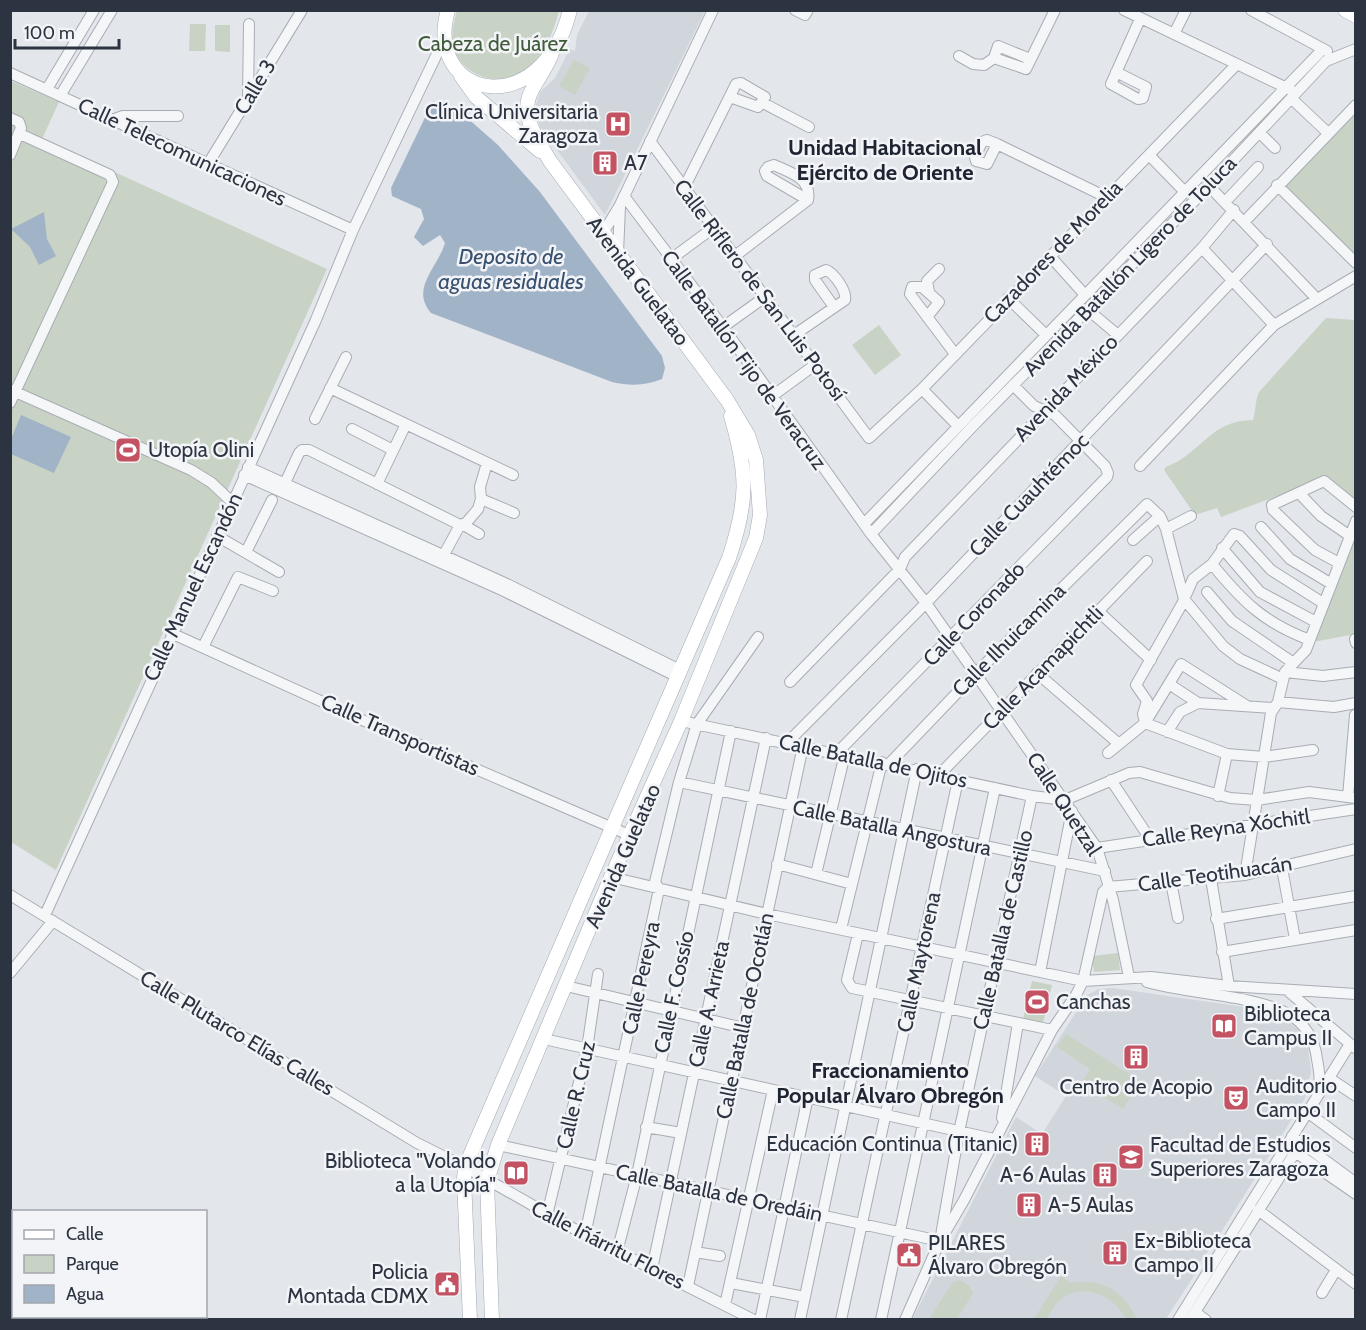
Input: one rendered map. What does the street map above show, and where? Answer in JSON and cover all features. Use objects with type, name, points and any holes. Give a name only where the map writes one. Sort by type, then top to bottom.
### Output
[{"type":"main road","points":[[455,66],[481,84],[503,88],[529,78],[550,56],[561,40],[570,10]]},
{"type":"main road","points":[[1345,10],[1356,16]]},
{"type":"main road","name":"Avenida Guelatao","points":[[446,20],[455,66],[476,97],[550,161]]},
{"type":"main road","name":"Avenida Guelatao","points":[[492,1320],[487,1180],[498,1145],[747,564],[760,515],[756,460],[748,435],[727,400],[550,161],[534,133],[527,112],[530,95],[550,56]]},
{"type":"main road","name":"Avenida Guelatao","points":[[470,1320],[465,1167],[729,558],[742,514],[746,488],[744,466],[727,400]]},
{"type":"street","name":"Calle 3","points":[[208,164],[302,10]]},
{"type":"street","points":[[603,233],[622,201],[713,10]]},
{"type":"street","points":[[795,10],[804,15],[808,10]]},
{"type":"street","points":[[959,56],[979,66],[994,58],[1022,70],[1027,68],[1055,10]]},
{"type":"street","points":[[1124,10],[1286,88],[1328,133]]},
{"type":"street","points":[[1174,34],[1186,10]]},
{"type":"street","points":[[1251,10],[1322,50],[1337,54]]},
{"type":"street","points":[[47,89],[94,11],[109,15],[60,96]]},
{"type":"street","points":[[1116,72],[1140,19]]},
{"type":"street","name":"Calle Manuel Escandón","points":[[10,973],[49,918],[171,633],[315,322],[353,230],[431,64],[446,20]]},
{"type":"street","points":[[248,100],[249,24]]},
{"type":"street","name":"Avenida Batallón Ligero de Toluca","points":[[864,524],[907,488],[1013,385],[1209,186],[1326,61],[1337,54],[1356,49]]},
{"type":"street","name":"Avenida Batallón Ligero de Toluca","points":[[871,534],[958,426],[1322,50]]},
{"type":"street","points":[[431,64],[442,60],[455,66]]},
{"type":"street","name":"Cazadores de Morelia","points":[[869,438],[922,388],[1236,65]]},
{"type":"street","name":"Calle Telecomunicaciones","points":[[10,73],[353,230]]},
{"type":"street","points":[[684,188],[735,86],[741,83],[764,95],[763,103]]},
{"type":"street","points":[[730,97],[756,107],[763,103]]},
{"type":"street","points":[[763,103],[809,127]]},
{"type":"street","points":[[1245,221],[1356,105]]},
{"type":"street","points":[[112,120],[123,116],[178,116]]},
{"type":"street","points":[[10,118],[21,124],[20,134],[10,155]]},
{"type":"street","points":[[1260,133],[1275,148]]},
{"type":"street","points":[[20,134],[110,175],[113,182],[12,398],[191,470],[213,483],[232,502]]},
{"type":"street","name":"Calle Riflero de San Luis Potosí","points":[[651,141],[869,438]]},
{"type":"street","points":[[997,144],[1106,197]]},
{"type":"street","points":[[1149,155],[1185,192]]},
{"type":"street","points":[[1226,201],[1258,167]]},
{"type":"street","points":[[1277,185],[1356,263]]},
{"type":"street","points":[[1209,186],[1226,201],[1317,299]]},
{"type":"street","points":[[735,256],[808,200]]},
{"type":"street","points":[[618,253],[622,201]]},
{"type":"street","name":"Calle Batallón Fijo de Veracruz","points":[[622,201],[671,259],[723,327],[864,524]]},
{"type":"street","name":"Avenida México","points":[[790,682],[900,569],[905,557],[1043,411],[1202,248],[1234,210]]},
{"type":"street","points":[[671,259],[713,228]]},
{"type":"street","name":"Calle Cuauhtémoc","points":[[788,743],[926,603],[1267,244]]},
{"type":"street","points":[[1202,248],[1274,325]]},
{"type":"street","points":[[1050,256],[1085,295]]},
{"type":"street","points":[[929,292],[927,281],[939,269]]},
{"type":"street","points":[[1140,466],[1274,325],[1356,276]]},
{"type":"street","points":[[927,317],[939,304],[929,292],[915,286],[909,290],[910,294],[927,317],[955,354]]},
{"type":"street","points":[[723,327],[765,297]]},
{"type":"street","points":[[1008,298],[1046,335]]},
{"type":"street","points":[[794,335],[834,307]]},
{"type":"street","points":[[1087,309],[1118,335]]},
{"type":"street","points":[[315,419],[346,357]]},
{"type":"street","points":[[771,397],[816,364]]},
{"type":"street","points":[[1013,385],[1043,411],[1055,416],[1080,441]]},
{"type":"street","points":[[330,388],[513,475]]},
{"type":"street","points":[[922,388],[958,426]]},
{"type":"street","points":[[377,484],[406,424]]},
{"type":"street","points":[[352,429],[393,450]]},
{"type":"street","name":"Calle Coronado","points":[[841,754],[1108,473],[1105,466],[1080,441]]},
{"type":"street","points":[[285,483],[299,453],[306,449],[463,524],[479,534]]},
{"type":"street","points":[[442,559],[463,524],[478,508],[481,499],[480,487],[487,463]]},
{"type":"street","points":[[246,471],[285,483],[351,519]]},
{"type":"street","points":[[246,471],[506,587],[679,674]]},
{"type":"street","points":[[1339,564],[1306,542],[1273,510],[1272,505],[1325,482],[1356,507]]},
{"type":"street","points":[[1299,493],[1322,516],[1350,536]]},
{"type":"street","points":[[481,499],[514,513]]},
{"type":"street","points":[[246,552],[272,500]]},
{"type":"street","name":"Calle Ilhuicamina","points":[[886,763],[1131,517],[1147,504],[1160,516]]},
{"type":"street","points":[[1132,540],[1160,516],[1166,529],[1184,599],[1223,646],[1240,659],[1283,675],[1323,676],[1356,672]]},
{"type":"street","points":[[1166,529],[1191,516]]},
{"type":"street","points":[[1245,875],[1255,825],[1264,757],[1283,675],[1292,662],[1303,656],[1356,521]]},
{"type":"street","name":"Calle Quetzal","points":[[864,524],[926,603],[1097,848],[1113,900],[1132,977]]},
{"type":"street","points":[[1261,528],[1290,559],[1330,583]]},
{"type":"street","points":[[1145,723],[1143,714],[1147,701],[1133,683],[1151,660],[1184,599],[1192,579],[1212,564],[1222,548],[1236,534],[1271,570],[1323,603]]},
{"type":"street","points":[[217,536],[279,572]]},
{"type":"street","points":[[1222,548],[1260,591],[1316,622]]},
{"type":"street","name":"Calle Acamapichtli","points":[[939,775],[1147,561]]},
{"type":"street","points":[[1212,564],[1252,609],[1287,632],[1310,640]]},
{"type":"street","points":[[203,647],[238,577],[273,591]]},
{"type":"street","points":[[1207,592],[1232,621],[1292,662]]},
{"type":"street","points":[[1098,611],[1151,660]]},
{"type":"street","name":"Calle Transportistas","points":[[171,633],[629,835]]},
{"type":"street","points":[[697,724],[758,637]]},
{"type":"street","points":[[1108,753],[1145,723],[1177,667],[1183,664],[1247,706]]},
{"type":"street","points":[[1036,673],[1119,744]]},
{"type":"street","points":[[1169,684],[1198,703],[1274,708],[1334,707],[1356,703]]},
{"type":"street","points":[[1167,732],[1180,712],[1198,703]]},
{"type":"street","points":[[1065,800],[1129,773],[1148,772],[1218,796],[1257,800],[1309,792],[1352,797],[1354,716]]},
{"type":"street","name":"Calle Batalla de Ojitos","points":[[681,721],[917,769],[1032,796],[1065,800]]},
{"type":"street","points":[[1145,723],[1227,754],[1264,757],[1313,750]]},
{"type":"street","name":"Calle Pereyra","points":[[585,1235],[659,889],[655,882],[679,782],[697,724]]},
{"type":"street","name":"Calle F. Cossío","points":[[617,1252],[637,1175],[716,791],[731,731]]},
{"type":"street","name":"Calle A. Arrieta","points":[[652,1269],[766,738]]},
{"type":"street","name":"Calle Batalla de Ocotlán","points":[[688,1286],[803,746]]},
{"type":"street","points":[[816,874],[831,815],[841,754]]},
{"type":"street","points":[[1218,796],[1227,754]]},
{"type":"street","points":[[841,929],[886,763]]},
{"type":"street","points":[[800,1320],[917,769]]},
{"type":"street","name":"Calle Maytorena","points":[[842,1320],[958,780]]},
{"type":"street","points":[[1111,780],[1150,839]]},
{"type":"street","name":"Calle Batalla Angostura","points":[[679,782],[868,824],[1105,871]]},
{"type":"street","points":[[881,1320],[921,1123],[995,788]]},
{"type":"street","name":"Calle Batalla de Castillo","points":[[940,1241],[983,1015],[1032,796]]},
{"type":"street","name":"Calle Reyna Xóchitl","points":[[1097,848],[1356,809]]},
{"type":"street","points":[[1040,972],[1072,811]]},
{"type":"street","name":"Calle Teotihuacán","points":[[1108,887],[1245,875],[1356,849]]},
{"type":"street","points":[[777,864],[852,884]]},
{"type":"street","points":[[1282,868],[1295,939]]},
{"type":"street","points":[[611,877],[767,914],[1083,981],[1132,977],[1288,991],[1356,994]]},
{"type":"street","points":[[1211,879],[1229,986]]},
{"type":"street","points":[[1171,882],[1178,918]]},
{"type":"street","points":[[904,1320],[940,1241],[1052,1030],[1083,981],[1100,898],[1108,887]]},
{"type":"street","name":"Calle Plutarco Elías Calles","points":[[10,895],[417,1143],[465,1167]]},
{"type":"street","points":[[1216,919],[1356,896]]},
{"type":"street","points":[[1222,952],[1356,930]]},
{"type":"street","points":[[858,933],[848,985],[1052,1030]]},
{"type":"street","name":"Calle R. Cruz","points":[[547,1215],[587,1049],[598,974]]},
{"type":"street","points":[[1132,977],[1165,987],[1255,1003],[1289,1014],[1303,1026],[1315,1048],[1320,1081],[1314,1099]]},
{"type":"street","points":[[566,986],[596,995],[744,1028]]},
{"type":"street","points":[[1206,1320],[1193,1316],[1224,1257],[1306,1112],[1353,1046],[1288,991]]},
{"type":"street","points":[[1001,1126],[1018,1023]]},
{"type":"street","points":[[544,1039],[994,1139]]},
{"type":"street","points":[[1329,1078],[1356,1096]]},
{"type":"street","points":[[725,1305],[773,1090]]},
{"type":"street","points":[[760,1320],[808,1096]]},
{"type":"street","points":[[1306,1112],[1356,1148]]},
{"type":"street","points":[[646,1127],[681,1133]]},
{"type":"street","points":[[1292,1136],[1356,1183]]},
{"type":"street","name":"Calle Batalla de Oredáin","points":[[498,1145],[899,1234],[940,1241]]},
{"type":"street","points":[[1178,1320],[1258,1210],[1293,1154],[1298,1154],[1356,1194]]},
{"type":"street","name":"Calle Iñárritu Flores","points":[[465,1167],[547,1215],[754,1320]]},
{"type":"street","points":[[1258,1210],[1356,1284]]},
{"type":"street","points":[[695,1251],[720,1256]]},
{"type":"street","points":[[1322,1293],[1336,1269]]},
{"type":"street","points":[[731,1283],[805,1297]]},
{"type":"shaded area","points":[[589,11],[705,11],[605,215],[540,127],[535,108],[540,92],[555,78],[570,49],[575,51],[577,35]]},
{"type":"shaded area","name":"Facultad de Estudios Superiores Zaragoza","points":[[1112,988],[1251,1008],[1282,1017],[1298,1029],[1308,1047],[1311,1072],[1305,1098],[1215,1242],[1198,1265],[1195,1263],[1193,1267],[1195,1274],[1166,1319],[912,1320],[1016,1117],[1042,1134],[1066,1096],[1035,1076],[1087,995],[1099,989]]},
{"type":"green space","name":"Cabeza de Juárez","points":[[457,11],[559,11],[547,44],[532,66],[517,76],[496,79],[476,74],[460,61],[453,42]]},
{"type":"green space","points":[[190,24],[206,24],[205,51],[189,51]]},
{"type":"green space","points":[[215,25],[230,25],[230,52],[215,51]]},
{"type":"green space","points":[[574,60],[590,68],[575,95],[559,86]]},
{"type":"green space","name":"Utopía Olini","points":[[11,81],[59,102],[42,139],[327,269],[56,870],[11,842]]},
{"type":"green space","points":[[1355,111],[1355,260],[1279,185]]},
{"type":"green space","points":[[1326,318],[1355,320],[1355,503],[1325,478],[1221,517],[1217,508],[1195,515],[1164,470],[1216,431],[1238,421],[1253,420],[1259,392]]},
{"type":"green space","points":[[879,325],[901,355],[875,375],[852,345]]},
{"type":"green space","points":[[1355,527],[1355,634],[1313,642]]},
{"type":"green space","name":"Canchas","points":[[1118,953],[1120,970],[1094,972],[1092,956]]},
{"type":"green space","name":"Canchas","points":[[1032,981],[1052,985],[1043,1023],[1023,1019]]},
{"type":"green space","points":[[1066,1034],[1140,1081],[1123,1109],[1082,1083],[1090,1069],[1057,1047]]},
{"type":"green space","points":[[1061,1276],[1070,1283],[1091,1282],[1110,1288],[1126,1301],[1136,1319],[1126,1319],[1114,1303],[1096,1293],[1086,1291],[1066,1296],[1056,1305],[1047,1319],[1034,1319]]},
{"type":"green space","points":[[960,1280],[969,1286],[973,1293],[957,1319],[929,1319],[952,1283]]},
{"type":"water","name":"Deposito de aguas residuales","points":[[433,101],[465,116],[498,145],[540,192],[662,356],[665,368],[662,379],[637,385],[612,382],[431,313],[425,304],[424,287],[445,243],[440,235],[423,246],[414,237],[424,219],[421,209],[392,196],[391,188]]},
{"type":"water","points":[[44,212],[47,239],[56,256],[39,265],[30,247],[11,229]]},
{"type":"water","points":[[21,415],[71,437],[54,473],[11,454],[11,439]]},
{"type":"place","name":"Clínica Universitaria Zaragoza","points":[[618,124]]},
{"type":"place","name":"A7","points":[[605,163]]},
{"type":"place","name":"Utopía Olini","points":[[128,450]]},
{"type":"place","name":"Canchas","points":[[1037,1002]]},
{"type":"place","name":"Biblioteca Campus II","points":[[1224,1026]]},
{"type":"place","name":"Centro de Acopio","points":[[1136,1057]]},
{"type":"place","name":"Auditorio Campo II","points":[[1236,1098]]},
{"type":"place","name":"Educación Continua (Titanic)","points":[[1037,1144]]},
{"type":"place","name":"Facultad de Estudios Superiores Zaragoza","points":[[1131,1157]]},
{"type":"place","name":"Biblioteca \"Volando a la Utopía\"","points":[[516,1173]]},
{"type":"place","name":"A-6 Aulas","points":[[1105,1175]]},
{"type":"place","name":"A-5 Aulas","points":[[1029,1205]]},
{"type":"place","name":"Ex-Biblioteca Campo II","points":[[1115,1253]]},
{"type":"place","name":"PILARES Álvaro Obregón","points":[[909,1255]]},
{"type":"place","name":"Policia Montada CDMX","points":[[447,1284]]},
{"type":"district","name":"Unidad Habitacional Ejército de Oriente","points":[[885,160]]},
{"type":"district","name":"Fraccionamiento Popular Álvaro Obregón","points":[[890,1082]]}]
